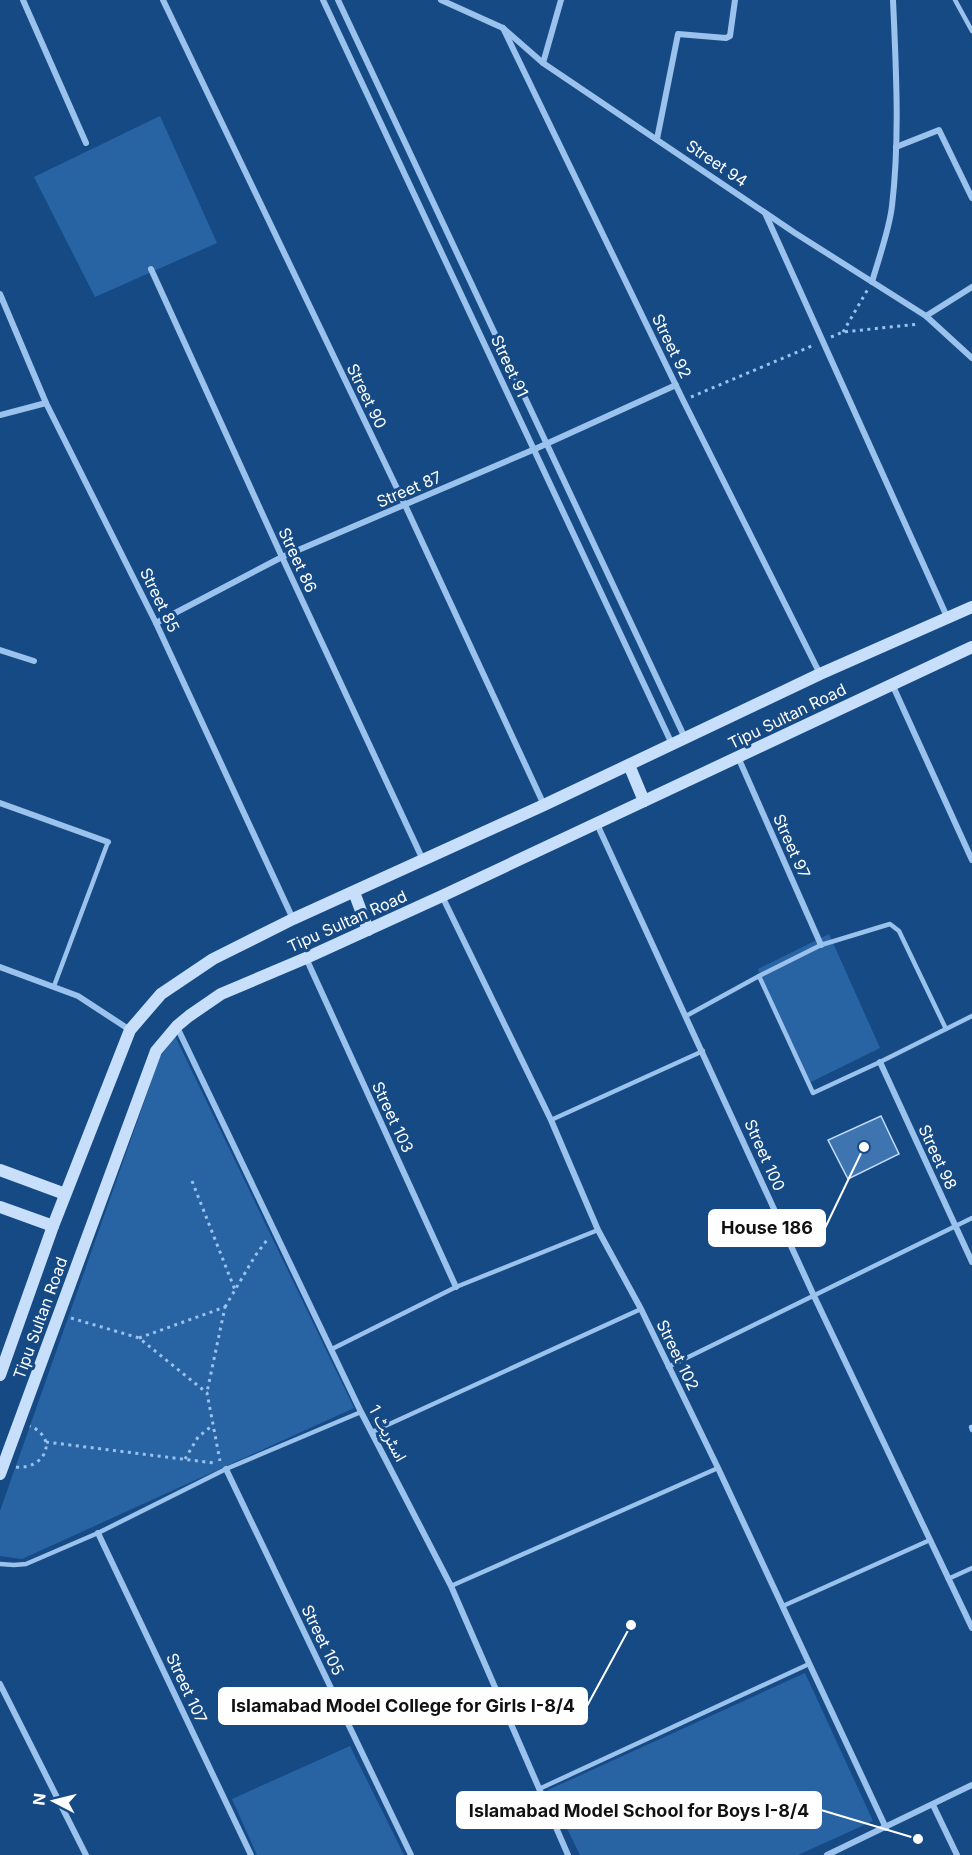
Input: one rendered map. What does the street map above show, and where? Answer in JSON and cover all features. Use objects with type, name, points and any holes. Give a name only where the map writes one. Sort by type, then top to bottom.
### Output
[{"type":"street","points":[[23,0],[86,143]]},
{"type":"street","name":"Street 90","points":[[163,0],[405,505],[544,805]]},
{"type":"street","name":"Street 91","points":[[323,0],[672,744]]},
{"type":"street","points":[[338,0],[685,738]]},
{"type":"street","name":"Street 94","points":[[441,0],[503,27],[543,63],[765,212],[926,316],[972,358]]},
{"type":"street","points":[[543,63],[561,0]]},
{"type":"street","points":[[657,139],[678,34],[726,38],[730,36],[735,0]]},
{"type":"street","points":[[872,282],[892,208],[896,147],[893,0]]},
{"type":"street","name":"Street 92","points":[[503,27],[683,400],[820,674]]},
{"type":"street","points":[[896,147],[939,130],[972,198]]},
{"type":"street","points":[[765,212],[948,619]]},
{"type":"street","name":"Street 86","points":[[151,269],[423,861]]},
{"type":"street","points":[[926,316],[972,287]]},
{"type":"street","name":"Street 85","points":[[0,294],[46,403],[156,622],[293,920]]},
{"type":"street","name":"Street 87","points":[[156,622],[282,557],[547,444],[676,385]]},
{"type":"street","points":[[0,416],[46,403]]},
{"type":"street","name":"Tipu Sultan Road","points":[[0,1376],[52,1226],[130,1030],[161,994],[213,959],[293,920],[544,805],[820,674],[972,608]]},
{"type":"street","name":"Tipu Sultan Road","points":[[0,1474],[156,1051],[177,1026],[221,994],[442,896],[972,647]]},
{"type":"street","points":[[0,650],[34,661]]},
{"type":"street","points":[[892,684],[972,860]]},
{"type":"street","name":"Street 97","points":[[738,758],[821,945]]},
{"type":"street","points":[[628,765],[644,801]]},
{"type":"street","points":[[0,803],[108,842]]},
{"type":"street","name":"Street 100","points":[[597,823],[814,1296],[972,1628]]},
{"type":"street","points":[[354,892],[368,930]]},
{"type":"street","name":"Street 102","points":[[442,896],[551,1120],[598,1230],[641,1309],[718,1468],[886,1828]]},
{"type":"street","name":"Street 103","points":[[306,958],[456,1287]]},
{"type":"street","points":[[0,967],[78,996],[130,1030]]},
{"type":"street","name":"اسٹریٹ 1","points":[[177,1026],[361,1412],[451,1586],[568,1855]]},
{"type":"street","name":"Street 98","points":[[880,1062],[972,1262]]},
{"type":"street","points":[[0,1170],[65,1194]]},
{"type":"street","points":[[0,1207],[52,1226]]},
{"type":"street","points":[[0,1435],[13,1440]]},
{"type":"street","name":"Street 105","points":[[226,1469],[411,1855]]},
{"type":"street","name":"Street 107","points":[[98,1533],[251,1855]]},
{"type":"street","points":[[0,1684],[86,1855]]},
{"type":"street","points":[[827,1855],[972,1785]]},
{"type":"street","points":[[933,1805],[957,1855]]},
{"type":"lane","points":[[956,0],[972,31]]},
{"type":"lane","points":[[54,986],[108,842]]},
{"type":"lane","points":[[686,1016],[821,945],[890,924],[899,931],[946,1029]]},
{"type":"lane","points":[[759,976],[813,1093],[972,1016]]},
{"type":"lane","points":[[551,1120],[703,1051]]},
{"type":"lane","points":[[668,1367],[972,1218]]},
{"type":"lane","points":[[332,1349],[456,1287],[598,1230]]},
{"type":"lane","points":[[372,1432],[641,1309]]},
{"type":"lane","points":[[0,1564],[26,1564],[98,1533],[226,1469],[361,1412]]},
{"type":"lane","points":[[451,1586],[718,1468]]},
{"type":"lane","points":[[783,1605],[930,1540]]},
{"type":"lane","points":[[948,1579],[972,1568]]},
{"type":"lane","points":[[539,1789],[809,1664]]},
{"type":"path","points":[[843,332],[872,282]]},
{"type":"path","points":[[683,400],[843,332],[933,322]]},
{"type":"path","points":[[192,1180],[235,1290]]},
{"type":"path","points":[[46,1442],[220,1464],[207,1393],[225,1307],[255,1256],[271,1236]]},
{"type":"path","points":[[139,1338],[225,1307]]},
{"type":"path","points":[[69,1317],[139,1338],[207,1393]]},
{"type":"path","points":[[185,1459],[198,1437],[213,1425]]},
{"type":"path","points":[[16,1467],[24,1468],[38,1462],[47,1448],[41,1434],[30,1426]]},
{"type":"shaded area","points":[[160,116],[217,243],[95,297],[34,177]]},
{"type":"shaded area","points":[[829,934],[880,1048],[809,1083],[758,969]]},
{"type":"shaded area","points":[[175,1036],[354,1408],[22,1559],[0,1556],[0,1511],[160,1057]]},
{"type":"shaded area","points":[[805,1673],[873,1821],[798,1855],[580,1855],[548,1790]]},
{"type":"shaded area","points":[[350,1746],[404,1855],[257,1855],[232,1799]]},
{"type":"building","points":[[881,1116],[899,1154],[848,1179],[828,1140]]},
{"type":"place","name":"House 186","points":[[864,1147]]},
{"type":"place","name":"Islamabad Model College for Girls I-8/4","points":[[631,1625]]},
{"type":"place","name":"Islamabad Model School for Boys I-8/4","points":[[918,1839]]}]
